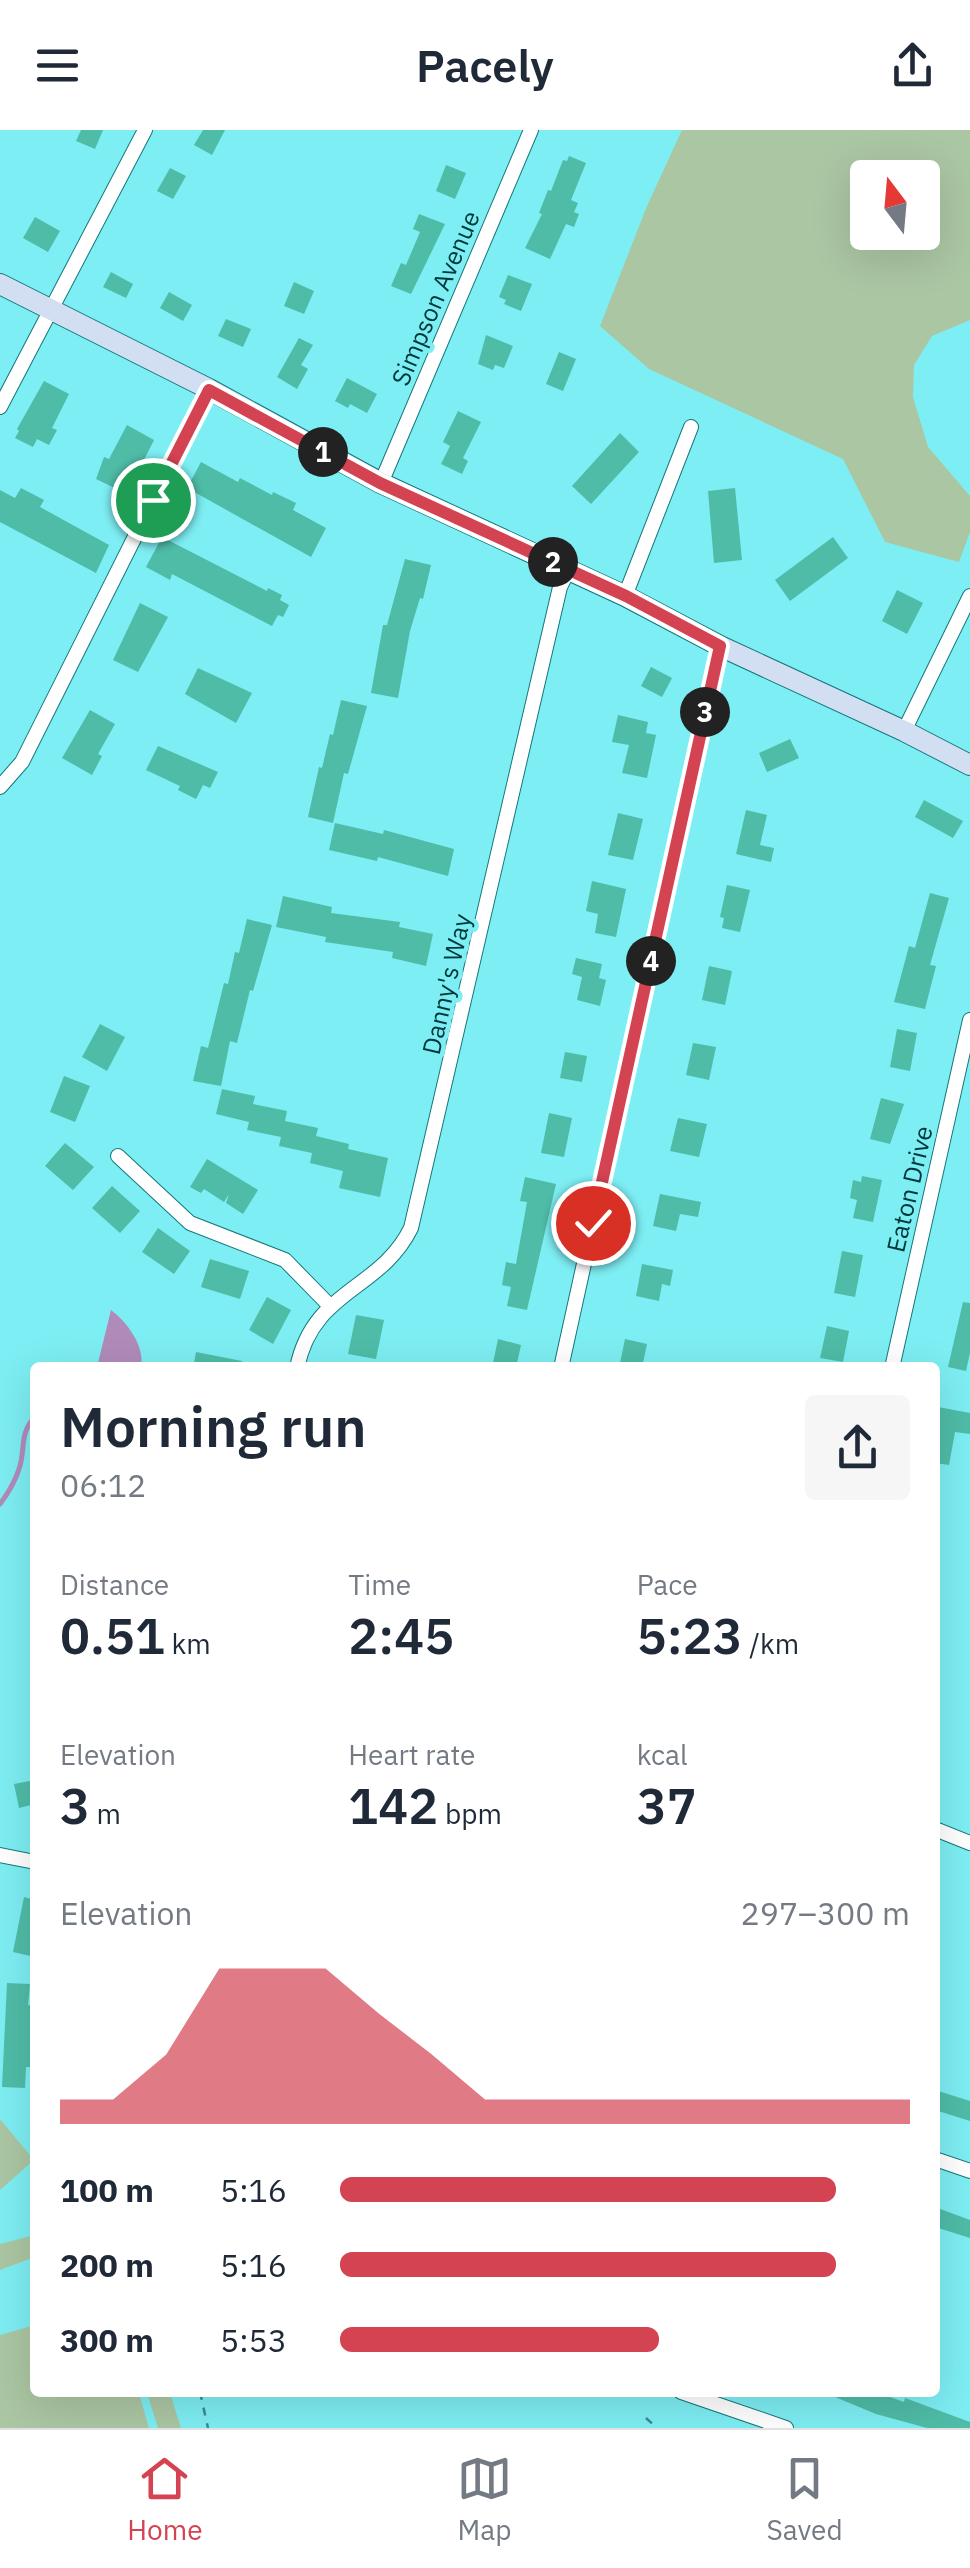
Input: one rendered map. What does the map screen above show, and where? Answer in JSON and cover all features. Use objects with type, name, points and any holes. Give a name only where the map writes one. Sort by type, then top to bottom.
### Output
[{"type":"street","points":[[0,407],[146,130]]},
{"type":"street","name":"Simpson Avenue","points":[[380,483],[532,130]]},
{"type":"street","points":[[0,284],[209,390],[380,483],[626,596],[720,646],[970,765]]},
{"type":"street","points":[[0,786],[22,762],[209,390]]},
{"type":"street","points":[[626,596],[691,427]]},
{"type":"street","name":"Danny's Way","points":[[298,1362],[311,1328],[329,1305],[384,1266],[402,1247],[411,1228],[556,606],[569,569]]},
{"type":"street","points":[[904,731],[970,596]]},
{"type":"street","points":[[562,1362],[720,646]]},
{"type":"street","name":"Eaton Drive","points":[[893,1362],[970,1020]]},
{"type":"street","points":[[118,1156],[190,1223],[286,1260],[329,1305]]},
{"type":"street","points":[[940,1831],[970,1842]]},
{"type":"street","points":[[0,1854],[30,1861]]},
{"type":"street","points":[[940,2162],[970,2171]]},
{"type":"street","points":[[696,2397],[786,2428]]},
{"type":"path","points":[[201,2397],[208,2428]]},
{"type":"path","points":[[646,2418],[657,2428]]},
{"type":"green space","points":[[682,130],[970,130],[970,320],[932,336],[914,365],[913,397],[928,447],[970,496],[970,532],[959,562],[885,542],[843,459],[649,369],[600,326]]},
{"type":"green space","points":[[0,2119],[30,2155],[30,2164],[0,2190]]},
{"type":"green space","points":[[30,2236],[30,2259],[0,2270],[0,2244]]},
{"type":"green space","points":[[30,2326],[30,2397],[140,2397],[149,2428],[0,2428],[0,2335]]},
{"type":"green space","points":[[148,2397],[171,2397],[181,2428],[158,2428]]},
{"type":"shaded area","points":[[111,1310],[133,1335],[142,1362],[98,1362]]},
{"type":"building","points":[[81,130],[103,130],[95,149],[76,141]]},
{"type":"building","points":[[203,130],[225,130],[212,155],[194,145]]},
{"type":"building","points":[[569,156],[586,163],[571,200],[578,203],[574,212],[579,214],[574,227],[566,224],[550,259],[525,248],[542,214],[539,213],[548,190],[551,191],[563,160],[567,161]]},
{"type":"building","points":[[446,165],[466,173],[455,199],[436,191]]},
{"type":"building","points":[[170,168],[186,176],[173,199],[157,191]]},
{"type":"building","points":[[419,214],[445,224],[411,294],[391,286],[401,263],[406,265],[420,232],[413,229]]},
{"type":"building","points":[[35,217],[60,231],[48,252],[23,238]]},
{"type":"building","points":[[111,272],[133,284],[126,298],[103,287]]},
{"type":"building","points":[[508,275],[532,284],[521,311],[504,304],[506,300],[499,297]]},
{"type":"building","points":[[294,282],[314,291],[304,314],[284,306]]},
{"type":"building","points":[[169,292],[192,305],[183,321],[160,308]]},
{"type":"building","points":[[226,319],[251,329],[243,347],[218,336]]},
{"type":"building","points":[[486,335],[513,346],[504,368],[495,365],[493,370],[478,364]]},
{"type":"building","points":[[299,338],[313,345],[301,365],[308,369],[297,389],[277,377]]},
{"type":"building","points":[[559,352],[576,359],[563,391],[546,384]]},
{"type":"building","points":[[347,378],[377,394],[367,413],[335,401]]},
{"type":"building","points":[[44,381],[69,394],[52,428],[57,430],[49,445],[37,439],[33,447],[15,438]]},
{"type":"building","points":[[458,411],[481,422],[463,458],[468,461],[462,474],[441,464],[450,446],[443,442]]},
{"type":"building","points":[[127,425],[154,440],[127,494],[96,479],[104,457],[109,459]]},
{"type":"building","points":[[620,433],[639,452],[591,504],[572,486]]},
{"type":"building","points":[[201,462],[238,482],[240,478],[296,503],[293,510],[326,528],[311,557],[187,488]]},
{"type":"building","points":[[21,488],[44,500],[40,507],[109,545],[96,573],[0,522],[0,490],[15,498]]},
{"type":"building","points":[[735,488],[742,560],[714,563],[708,491]]},
{"type":"building","points":[[162,537],[282,595],[280,600],[289,605],[283,617],[278,615],[272,626],[172,574],[170,580],[146,567]]},
{"type":"building","points":[[833,537],[848,558],[790,601],[775,580]]},
{"type":"building","points":[[405,559],[431,565],[410,631],[398,698],[371,693],[383,625],[387,625]]},
{"type":"building","points":[[897,590],[923,603],[907,634],[882,621]]},
{"type":"building","points":[[140,603],[168,617],[138,672],[113,660]]},
{"type":"building","points":[[651,667],[672,678],[662,697],[641,686]]},
{"type":"building","points":[[198,668],[252,693],[236,723],[185,694]]},
{"type":"building","points":[[341,700],[367,706],[348,774],[344,773],[333,823],[308,817]]},
{"type":"building","points":[[90,710],[115,724],[98,754],[102,756],[92,775],[62,758]]},
{"type":"building","points":[[618,715],[648,722],[646,733],[656,735],[647,778],[622,773],[629,745],[612,742]]},
{"type":"building","points":[[790,739],[799,758],[767,772],[759,753]]},
{"type":"building","points":[[158,746],[218,772],[210,788],[203,785],[196,799],[178,790],[180,786],[146,770]]},
{"type":"building","points":[[924,800],[963,821],[953,838],[915,817]]},
{"type":"building","points":[[746,810],[767,815],[760,845],[774,848],[771,862],[736,854]]},
{"type":"building","points":[[618,813],[643,819],[633,860],[608,855]]},
{"type":"building","points":[[335,823],[383,834],[384,830],[454,849],[448,876],[378,857],[377,861],[329,850]]},
{"type":"building","points":[[592,881],[626,889],[616,937],[595,933],[598,914],[586,911]]},
{"type":"building","points":[[727,885],[750,890],[740,932],[722,928],[724,918],[720,917]]},
{"type":"building","points":[[930,893],[949,898],[930,965],[936,966],[925,1009],[894,1002],[909,946],[915,948]]},
{"type":"building","points":[[283,896],[332,907],[331,913],[400,922],[399,927],[433,934],[426,966],[392,958],[393,952],[325,942],[326,937],[276,927]]},
{"type":"building","points":[[247,919],[272,925],[237,1043],[230,1041],[221,1086],[193,1081],[201,1046],[208,1048],[224,983],[228,984]]},
{"type":"building","points":[[576,958],[602,964],[599,978],[606,980],[600,1006],[577,1000],[582,977],[572,974]]},
{"type":"building","points":[[709,966],[732,971],[725,1005],[702,1000]]},
{"type":"building","points":[[100,1024],[125,1037],[107,1071],[82,1057]]},
{"type":"building","points":[[897,1029],[917,1033],[910,1071],[890,1067]]},
{"type":"building","points":[[693,1043],[716,1047],[709,1080],[686,1075]]},
{"type":"building","points":[[565,1052],[587,1056],[582,1082],[560,1078]]},
{"type":"building","points":[[64,1076],[90,1086],[75,1122],[50,1112]]},
{"type":"building","points":[[222,1089],[255,1096],[253,1104],[287,1111],[285,1121],[318,1128],[316,1136],[349,1144],[348,1149],[388,1158],[380,1197],[339,1188],[343,1171],[310,1163],[312,1153],[279,1146],[281,1137],[247,1130],[249,1122],[216,1114]]},
{"type":"building","points":[[881,1098],[904,1104],[890,1144],[870,1139]]},
{"type":"building","points":[[549,1113],[572,1118],[564,1157],[541,1153]]},
{"type":"building","points":[[678,1118],[707,1124],[699,1157],[670,1151]]},
{"type":"building","points":[[65,1143],[94,1167],[73,1190],[45,1166]]},
{"type":"building","points":[[207,1159],[258,1190],[243,1214],[226,1203],[229,1194],[224,1202],[204,1189],[201,1193],[190,1187]]},
{"type":"building","points":[[862,1176],[882,1180],[873,1222],[853,1218],[857,1200],[850,1198],[853,1180],[861,1182]]},
{"type":"building","points":[[525,1177],[556,1184],[527,1310],[507,1306],[511,1287],[502,1285],[506,1262],[516,1264],[527,1202],[520,1201]]},
{"type":"building","points":[[112,1186],[140,1211],[120,1233],[92,1208]]},
{"type":"building","points":[[660,1194],[701,1202],[698,1217],[680,1214],[676,1231],[653,1226]]},
{"type":"building","points":[[158,1228],[190,1251],[174,1274],[142,1252]]},
{"type":"building","points":[[842,1251],[863,1255],[855,1297],[834,1293]]},
{"type":"building","points":[[210,1259],[249,1271],[240,1299],[201,1287]]},
{"type":"building","points":[[642,1264],[673,1270],[670,1286],[662,1284],[659,1301],[636,1296]]},
{"type":"building","points":[[267,1297],[291,1310],[273,1344],[249,1330]]},
{"type":"building","points":[[963,1302],[970,1303],[966,1371],[948,1367]]},
{"type":"building","points":[[356,1315],[384,1320],[376,1359],[348,1354]]},
{"type":"building","points":[[827,1326],[849,1331],[843,1362],[820,1358]]},
{"type":"building","points":[[498,1339],[521,1345],[517,1362],[493,1362]]},
{"type":"building","points":[[625,1339],[647,1344],[643,1362],[620,1362]]},
{"type":"building","points":[[196,1352],[242,1361],[242,1362],[194,1362]]},
{"type":"building","points":[[940,1407],[970,1413],[970,1434],[955,1432],[949,1465],[940,1464]]},
{"type":"building","points":[[30,1781],[30,1805],[19,1808],[14,1784]]},
{"type":"building","points":[[24,1897],[30,1899],[30,1956],[13,1952]]},
{"type":"building","points":[[7,1983],[30,1984],[30,2067],[26,2067],[25,2088],[2,2087]]},
{"type":"building","points":[[940,2092],[970,2101],[970,2121],[940,2112]]},
{"type":"building","points":[[940,2209],[970,2220],[970,2238],[940,2229]]},
{"type":"building","points":[[835,2397],[890,2397],[904,2402],[905,2398],[970,2422],[970,2428],[927,2428],[876,2414]]},
{"type":"waterway","points":[[0,1504],[16,1476],[30,1423]]},
{"type":"route","points":[[153,500],[209,390],[380,483],[626,596],[720,646],[593,1223]]}]
